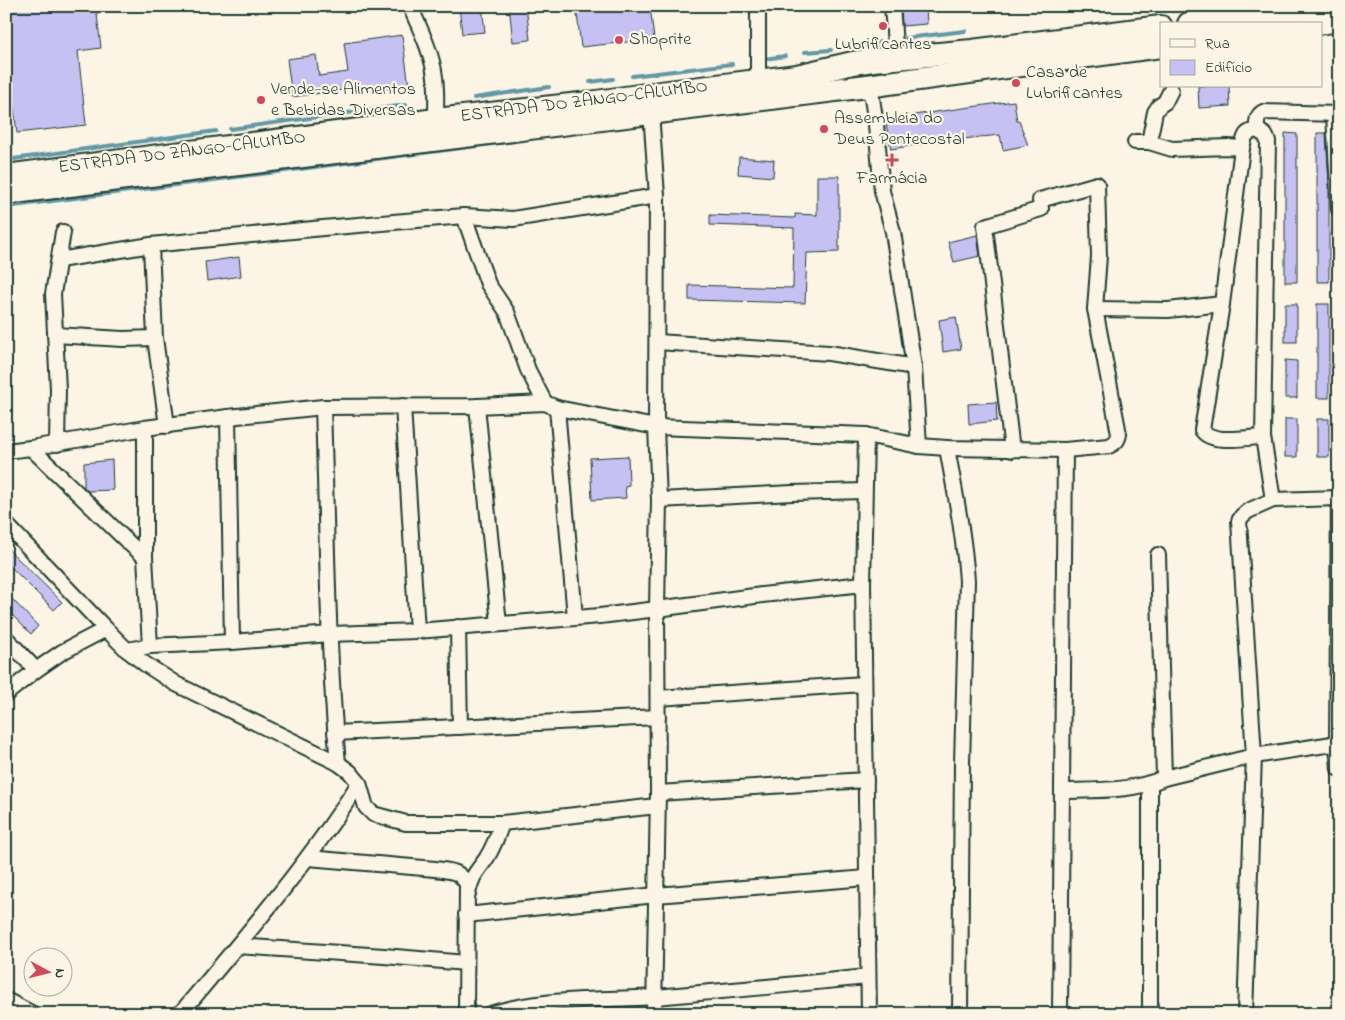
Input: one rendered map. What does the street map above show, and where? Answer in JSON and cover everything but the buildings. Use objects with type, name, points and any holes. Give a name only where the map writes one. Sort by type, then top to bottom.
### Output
[{"type":"main road","points":[[1200,22],[1266,10],[1313,11],[1339,20]]},
{"type":"main road","name":"ESTRADA DO ZANGO-CALUMBO","points":[[6,176],[436,120],[589,104],[797,76],[853,63],[972,51],[1160,27]]},
{"type":"main road","name":"ESTRADA DO ZANGO-CALUMBO","points":[[6,193],[867,86],[1160,46]]},
{"type":"street","points":[[410,6],[432,59],[436,91],[436,120]]},
{"type":"street","points":[[758,6],[758,80]]},
{"type":"street","points":[[892,6],[896,58]]},
{"type":"street","points":[[867,86],[872,98],[882,191],[893,232],[914,367],[919,446]]},
{"type":"street","points":[[1149,142],[1155,112],[1165,102],[1172,90]]},
{"type":"street","points":[[651,112],[657,196],[656,427],[659,500],[657,609],[658,800],[654,1014]]},
{"type":"street","points":[[1257,130],[1257,118],[1263,112],[1337,114],[1339,209]]},
{"type":"street","points":[[1263,436],[1218,439],[1204,434],[1202,430],[1222,304],[1242,148],[1245,135],[1250,131],[1257,130],[1265,135],[1268,141],[1263,436],[1273,500]]},
{"type":"street","points":[[1135,142],[1149,142],[1172,149],[1242,148]]},
{"type":"street","points":[[6,451],[58,444],[145,428],[323,407],[551,405],[656,427],[866,435],[919,446],[947,448],[1012,450],[1065,450],[1108,446],[1114,444],[1119,434],[1094,310],[1099,256],[1097,184],[1040,200],[1040,209],[985,226],[1012,450]]},
{"type":"street","points":[[59,260],[151,246],[324,228],[464,216],[513,219],[657,196]]},
{"type":"street","points":[[464,216],[488,284],[508,312],[528,370],[551,405],[575,617]]},
{"type":"street","points":[[58,444],[54,294],[63,232]]},
{"type":"street","points":[[151,246],[155,338],[167,426]]},
{"type":"street","points":[[1094,310],[1168,310],[1222,304]]},
{"type":"street","points":[[55,335],[123,339],[155,338]]},
{"type":"street","points":[[657,342],[829,353],[914,367]]},
{"type":"street","points":[[403,406],[417,631]]},
{"type":"street","points":[[477,406],[498,624]]},
{"type":"street","points":[[323,407],[330,634],[338,763]]},
{"type":"street","points":[[228,418],[232,642]]},
{"type":"street","points":[[145,428],[145,557],[150,646]]},
{"type":"street","points":[[866,435],[863,584],[869,1014]]},
{"type":"street","points":[[31,448],[145,557]]},
{"type":"street","points":[[947,448],[962,528],[967,581],[962,763],[960,1014]]},
{"type":"street","points":[[1060,1014],[1065,450]]},
{"type":"street","points":[[659,500],[864,491]]},
{"type":"street","points":[[1245,1014],[1254,756],[1238,521],[1248,511],[1273,500],[1339,497],[1339,769]]},
{"type":"street","points":[[6,524],[106,629],[144,664],[176,684],[338,763],[359,782],[366,808],[373,814],[389,819],[406,823],[502,823],[658,800],[866,780]]},
{"type":"street","points":[[1158,555],[1164,778]]},
{"type":"street","points":[[127,650],[150,646],[330,634],[417,631],[600,616],[762,594],[863,584]]},
{"type":"street","points":[[458,627],[460,726]]},
{"type":"street","points":[[6,694],[62,652],[106,629]]},
{"type":"street","points":[[6,638],[36,670]]},
{"type":"street","points":[[658,698],[864,684]]},
{"type":"street","points":[[335,732],[658,716]]},
{"type":"street","points":[[1062,791],[1128,788],[1150,784],[1164,778],[1254,756],[1338,744]]},
{"type":"street","points":[[180,1014],[308,858],[359,782]]},
{"type":"street","points":[[1150,784],[1150,1014]]},
{"type":"street","points":[[467,908],[471,881],[498,836],[502,823]]},
{"type":"street","points":[[308,858],[450,871],[462,877],[467,884],[466,1014]]},
{"type":"street","points":[[467,908],[867,878]]},
{"type":"street","points":[[237,946],[466,963]]},
{"type":"street","points":[[490,1014],[517,1006],[567,1000],[654,997],[868,977]]},
{"type":"street","points":[[6,1000],[18,1011],[33,1014]]},
{"type":"waterway","points":[[906,38],[965,31]]},
{"type":"waterway","points":[[854,46],[880,42]]},
{"type":"waterway","points":[[805,52],[831,50]]},
{"type":"waterway","points":[[764,59],[785,56]]},
{"type":"waterway","points":[[632,76],[732,64]]},
{"type":"waterway","points":[[590,82],[613,79]]},
{"type":"waterway","points":[[474,98],[549,87]]},
{"type":"waterway","points":[[230,129],[406,105]]},
{"type":"waterway","points":[[6,160],[216,131]]},
{"type":"waterway","points":[[6,207],[515,141]]},
{"type":"place","name":"Lubrificantes","points":[[883,26]]},
{"type":"place","name":"Shoprite","points":[[619,40]]},
{"type":"place","name":"Casa de Lubrificantes","points":[[1016,83]]},
{"type":"place","name":"Vende-se Alimentos e Bebidas Diversas","points":[[261,100]]},
{"type":"place","name":"Assembleia do Deus Pentecostal","points":[[824,129]]},
{"type":"place","name":"Farmácia","points":[[892,160]]}]
